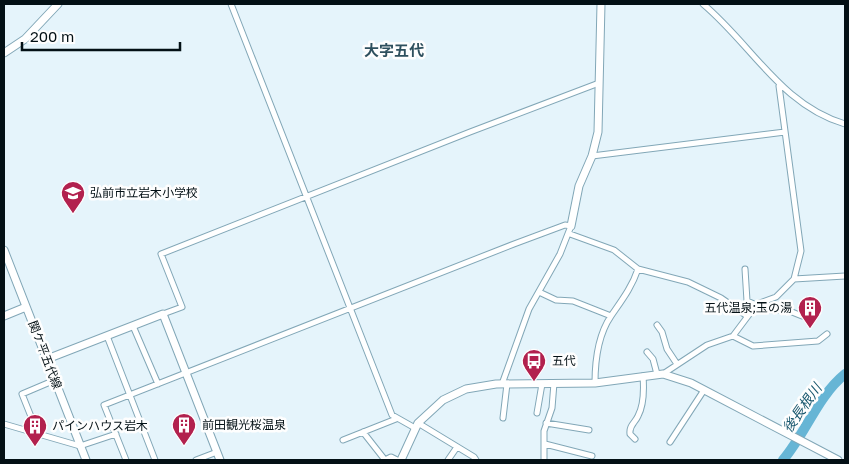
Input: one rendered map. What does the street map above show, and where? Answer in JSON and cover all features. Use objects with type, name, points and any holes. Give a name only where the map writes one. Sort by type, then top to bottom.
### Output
[{"type":"street","points":[[4,53],[25,39],[58,4]]},
{"type":"street","points":[[232,4],[392,415],[396,419],[416,425],[457,447],[476,460]]},
{"type":"street","points":[[503,418],[504,384],[529,309],[570,234],[579,186],[592,156],[598,132],[601,4]]},
{"type":"street","points":[[703,4],[738,38],[780,86],[793,94],[804,105],[845,124]]},
{"type":"street","points":[[47,359],[182,307],[161,254],[599,83]]},
{"type":"street","points":[[660,374],[707,345],[733,336],[757,304],[776,297],[794,279],[801,251],[780,86]]},
{"type":"street","points":[[592,156],[785,132]]},
{"type":"street","points":[[126,460],[104,405],[566,225],[571,226]]},
{"type":"street","points":[[570,234],[614,250],[638,269],[688,282],[722,298],[747,316]]},
{"type":"street","name":"関ケ平五代線","points":[[4,250],[86,460]]},
{"type":"street","points":[[595,383],[601,335],[611,316],[634,283],[638,269]]},
{"type":"street","points":[[745,269],[747,301],[768,310],[787,310],[802,316]]},
{"type":"street","points":[[794,279],[845,276]]},
{"type":"street","points":[[539,292],[556,300],[574,300],[611,316]]},
{"type":"street","points":[[4,316],[26,307]]},
{"type":"street","points":[[164,314],[220,460]]},
{"type":"street","points":[[657,325],[662,332],[667,349],[677,364]]},
{"type":"street","points":[[133,326],[158,384]]},
{"type":"street","points":[[733,336],[753,346],[818,341],[827,334]]},
{"type":"street","points":[[107,336],[155,460]]},
{"type":"street","points":[[646,352],[653,359],[660,374]]},
{"type":"street","points":[[363,432],[385,460],[391,457],[399,460],[416,425],[450,396],[475,386],[595,383],[660,374],[678,378],[704,390],[838,460]]},
{"type":"street","points":[[635,439],[630,434],[630,430],[638,417],[644,388],[644,376]]},
{"type":"street","points":[[38,434],[22,394],[55,380]]},
{"type":"street","points":[[537,414],[542,384]]},
{"type":"street","points":[[544,460],[546,423],[552,408],[554,384]]},
{"type":"street","points":[[670,442],[704,390]]},
{"type":"street","points":[[342,440],[396,419]]},
{"type":"street","points":[[546,423],[589,430]]},
{"type":"street","points":[[4,424],[80,446],[116,434]]},
{"type":"street","points":[[545,444],[592,456]]},
{"type":"street","points":[[448,460],[457,447]]},
{"type":"street","points":[[196,460],[217,452]]},
{"type":"waterway","name":"後長根川","points":[[783,460],[819,404],[835,383],[845,374]]},
{"type":"place","name":"弘前市立岩木小学校","points":[[73,214]]},
{"type":"place","name":"五代温泉;玉の湯","points":[[810,329]]},
{"type":"place","name":"五代","points":[[534,382]]},
{"type":"place","name":"前田観光桜温泉","points":[[184,446]]},
{"type":"place","name":"パインハウス岩木","points":[[35,447]]},
{"type":"district","name":"大字五代","points":[[394,51]]}]
